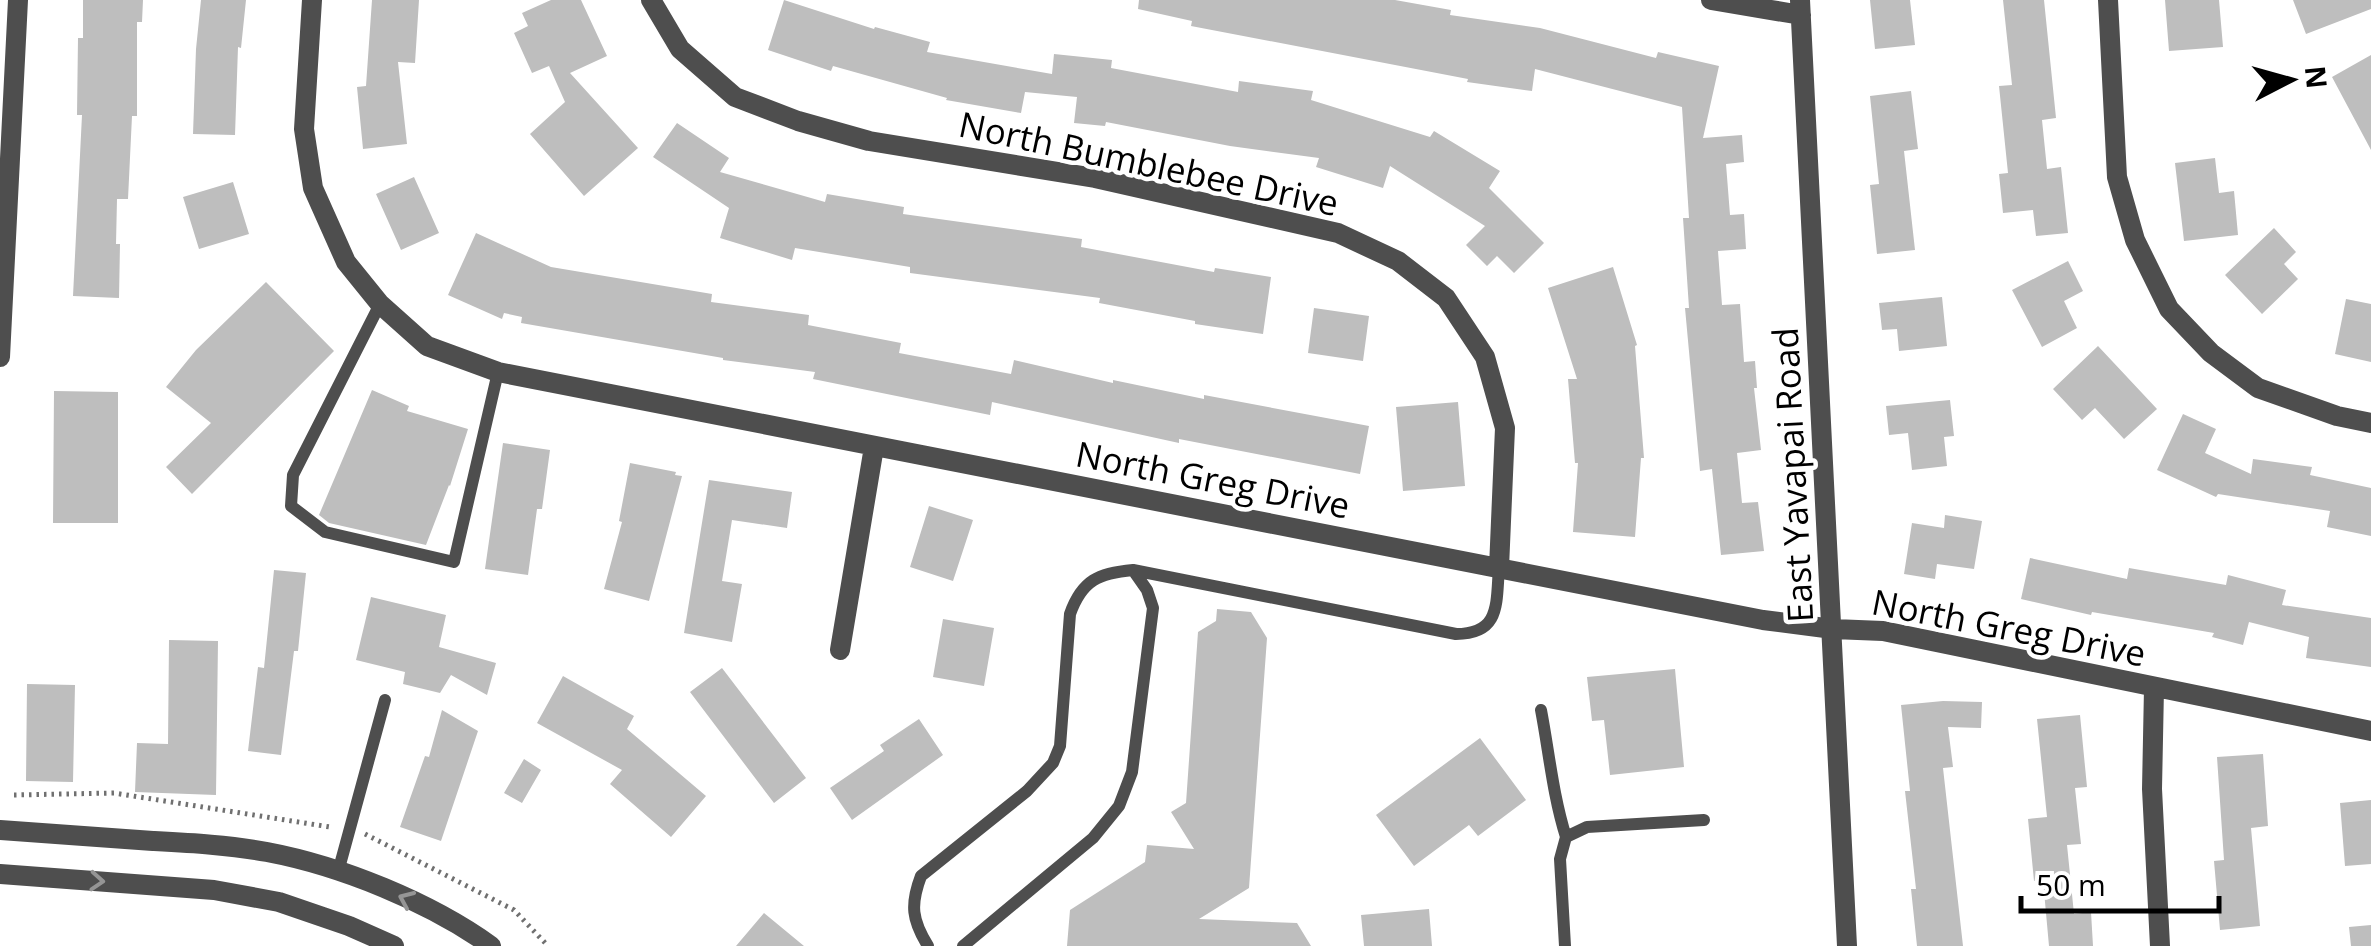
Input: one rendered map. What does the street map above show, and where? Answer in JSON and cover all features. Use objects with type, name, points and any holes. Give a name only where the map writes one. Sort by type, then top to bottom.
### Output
[{"type":"street","name":"North Greg Drive","points":[[312,0],[304,129],[313,188],[346,262],[380,304],[426,346],[498,372],[1764,620],[1833,629],[1883,630],[2371,731]]},
{"type":"street","name":"North Bumblebee Drive","points":[[651,0],[680,49],[736,97],[798,121],[869,140],[1095,178],[1338,234],[1398,261],[1446,298],[1485,357],[1504,428],[1498,568]]},
{"type":"street","points":[[1711,0],[1800,7]]},
{"type":"street","points":[[2108,0],[2118,177],[2135,240],[2169,308],[2211,353],[2258,388],[2337,416],[2371,423]]},
{"type":"street","points":[[0,358],[12,7]]},
{"type":"street","name":"East Yavapai Road","points":[[1800,7],[1847,946]]},
{"type":"street","points":[[840,650],[874,447]]},
{"type":"street","points":[[2154,688],[2152,789],[2160,946]]},
{"type":"street","points":[[0,830],[211,844],[268,852],[338,872],[410,899],[492,946]]},
{"type":"street","points":[[0,874],[214,890],[279,902],[394,946]]},
{"type":"lane","points":[[380,304],[293,475],[291,506],[325,532],[454,562],[498,372]]},
{"type":"lane","points":[[928,946],[916,926],[914,909],[914,893],[921,876],[1027,791],[1053,762],[1060,746],[1070,614],[1077,595],[1100,575],[1132,570],[1472,634],[1486,628],[1495,614],[1498,568]]},
{"type":"lane","points":[[962,946],[1093,838],[1119,806],[1132,772],[1153,608],[1147,590],[1132,570]]},
{"type":"lane","points":[[338,872],[386,700]]},
{"type":"lane","points":[[1541,710],[1556,805],[1566,836],[1560,859],[1565,946]]},
{"type":"lane","points":[[1566,836],[1587,827],[1704,820]]},
{"type":"building","points":[[83,0],[143,0],[142,22],[137,22],[137,116],[132,116],[128,199],[117,199],[119,298],[73,296],[82,115],[77,115],[78,38],[83,38]]},
{"type":"building","points":[[201,0],[246,0],[241,48],[238,47],[235,135],[193,134]]},
{"type":"building","points":[[372,0],[419,0],[415,63],[398,62],[407,144],[363,149],[357,87],[366,86]]},
{"type":"building","points":[[551,0],[581,0],[607,56],[570,73],[638,148],[584,196],[530,134],[565,102],[549,66],[532,73],[514,33],[528,26],[522,13]]},
{"type":"building","points":[[784,0],[930,42],[927,52],[1052,74],[1054,54],[1112,60],[1111,68],[1238,92],[1239,81],[1313,91],[1311,100],[1430,137],[1434,131],[1500,171],[1489,188],[1544,243],[1514,273],[1497,256],[1487,266],[1466,245],[1485,226],[1390,166],[1383,188],[1316,167],[1319,158],[1106,122],[1105,126],[1074,123],[1077,97],[1025,92],[1021,113],[946,100],[833,66],[831,71],[768,50]]},
{"type":"building","points":[[1139,0],[1395,0],[1451,10],[1450,15],[1540,28],[1656,58],[1658,52],[1719,66],[1703,138],[1742,135],[1744,162],[1726,164],[1730,215],[1744,214],[1746,249],[1718,251],[1722,305],[1740,304],[1744,362],[1755,361],[1761,450],[1737,453],[1742,503],[1758,502],[1764,551],[1721,555],[1712,469],[1700,471],[1685,308],[1689,308],[1683,218],[1689,218],[1682,107],[1535,69],[1532,91],[1467,82],[1468,79],[1191,26],[1192,21],[1138,9]]},
{"type":"building","points":[[1870,0],[1910,0],[1915,45],[1875,49]]},
{"type":"building","points":[[2003,0],[2044,0],[2056,118],[2042,120],[2047,169],[2061,167],[2068,233],[2036,236],[2033,210],[2003,213],[1999,174],[2008,173],[1999,86],[2012,85]]},
{"type":"building","points":[[2165,0],[2219,0],[2223,47],[2169,51]]},
{"type":"building","points":[[2293,0],[2371,0],[2371,9],[2306,34]]},
{"type":"building","points":[[2371,55],[2371,150],[2332,77]]},
{"type":"building","points":[[1911,91],[1918,149],[1904,151],[1915,250],[1877,254],[1870,185],[1879,184],[1870,96]]},
{"type":"building","points":[[677,123],[729,158],[720,172],[825,202],[827,194],[904,207],[903,214],[1082,239],[1081,247],[1214,272],[1215,268],[1271,277],[1263,334],[1099,303],[1100,298],[910,273],[910,267],[795,248],[792,260],[720,238],[729,208],[653,157]]},
{"type":"building","points":[[2215,158],[2219,193],[2234,191],[2238,235],[2184,241],[2175,163]]},
{"type":"building","points":[[414,177],[439,233],[401,250],[376,194]]},
{"type":"building","points":[[233,182],[249,234],[199,249],[183,197]]},
{"type":"building","points":[[2274,228],[2296,252],[2284,264],[2298,279],[2262,314],[2225,275]]},
{"type":"building","points":[[476,233],[551,267],[712,294],[711,302],[809,315],[808,325],[901,343],[899,353],[1011,374],[1014,360],[1113,383],[1204,399],[1204,395],[1369,426],[1360,474],[1179,439],[1179,443],[992,402],[990,415],[813,379],[815,372],[723,360],[521,323],[522,317],[504,313],[502,319],[448,295]]},
{"type":"building","points":[[2068,261],[2083,291],[2064,301],[2077,328],[2042,347],[2012,290]]},
{"type":"building","points":[[1613,267],[1637,345],[1644,458],[1635,537],[1573,532],[1578,463],[1568,379],[1577,379],[1548,288]]},
{"type":"building","points":[[266,282],[334,351],[192,494],[166,467],[211,423],[166,387],[196,350]]},
{"type":"building","points":[[1942,297],[1947,346],[1899,351],[1897,329],[1882,330],[1879,303]]},
{"type":"building","points":[[2346,299],[2371,304],[2371,362],[2335,354]]},
{"type":"building","points":[[1314,308],[1369,316],[1363,361],[1308,353]]},
{"type":"building","points":[[2098,346],[2157,409],[2124,439],[2095,408],[2082,420],[2053,389]]},
{"type":"building","points":[[372,390],[409,406],[407,411],[468,429],[426,545],[329,523],[319,515]]},
{"type":"building","points":[[54,391],[118,392],[118,523],[53,523]]},
{"type":"building","points":[[1950,400],[1954,436],[1944,437],[1947,466],[1912,470],[1908,433],[1889,435],[1886,406]]},
{"type":"building","points":[[1458,402],[1465,486],[1403,491],[1396,407]]},
{"type":"building","points":[[2183,414],[2216,429],[2205,453],[2251,474],[2253,459],[2312,467],[2310,475],[2371,488],[2371,536],[2327,527],[2330,511],[2218,494],[2216,497],[2157,470]]},
{"type":"building","points":[[503,443],[550,450],[528,575],[485,569]]},
{"type":"building","points":[[630,463],[682,476],[649,601],[604,589],[622,522],[619,521]]},
{"type":"building","points":[[709,480],[792,492],[787,528],[732,520],[722,581],[742,584],[732,642],[684,633]]},
{"type":"building","points":[[929,506],[973,520],[953,581],[910,567]]},
{"type":"building","points":[[1945,515],[1982,521],[1974,569],[1937,564],[1935,579],[1904,574],[1912,523],[1944,528]]},
{"type":"building","points":[[2030,558],[2127,579],[2129,568],[2226,585],[2228,575],[2286,590],[2282,605],[2371,618],[2371,667],[2306,658],[2309,637],[2249,622],[2243,645],[2212,637],[2214,633],[2092,612],[2091,615],[2021,599]]},
{"type":"building","points":[[274,570],[306,573],[281,755],[248,751],[258,667],[264,668]]},
{"type":"building","points":[[371,597],[446,615],[439,647],[496,663],[487,695],[451,675],[440,693],[403,684],[405,672],[356,660]]},
{"type":"building","points":[[1217,609],[1251,612],[1267,638],[1249,888],[1199,919],[1297,923],[1311,946],[1067,946],[1070,910],[1145,862],[1147,845],[1194,849],[1171,812],[1186,803],[1198,632],[1216,621]]},
{"type":"building","points":[[943,619],[994,628],[984,686],[933,677]]},
{"type":"building","points":[[169,640],[218,641],[216,795],[135,792],[137,743],[168,744]]},
{"type":"building","points":[[722,668],[806,778],[774,803],[690,692]]},
{"type":"building","points":[[1675,669],[1684,767],[1610,775],[1604,720],[1592,721],[1587,677]]},
{"type":"building","points":[[563,676],[634,716],[627,729],[706,796],[671,837],[610,784],[622,770],[537,723]]},
{"type":"building","points":[[27,684],[75,685],[73,782],[26,781]]},
{"type":"building","points":[[1982,702],[1981,728],[1948,727],[1953,767],[1943,768],[1963,946],[1917,946],[1911,889],[1916,889],[1905,791],[1910,791],[1901,705]]},
{"type":"building","points":[[442,710],[478,731],[441,841],[400,827],[425,756],[429,757]]},
{"type":"building","points":[[2080,715],[2087,787],[2075,788],[2081,844],[2067,845],[2074,914],[2091,912],[2093,946],[2049,946],[2043,880],[2034,881],[2028,819],[2047,817],[2037,719]]},
{"type":"building","points":[[919,719],[943,755],[852,820],[830,788],[884,751],[880,745]]},
{"type":"building","points":[[1480,738],[1526,800],[1478,836],[1469,825],[1414,866],[1376,815]]},
{"type":"building","points":[[2263,754],[2268,826],[2251,828],[2260,926],[2220,930],[2214,861],[2224,860],[2217,757]]},
{"type":"building","points":[[524,759],[541,770],[522,803],[504,793]]},
{"type":"building","points":[[2371,800],[2371,864],[2345,866],[2340,803]]},
{"type":"building","points":[[1429,909],[1432,946],[1364,946],[1361,915]]},
{"type":"building","points":[[764,913],[804,946],[736,946]]},
{"type":"building","points":[[2371,925],[2371,946],[2351,946],[2349,927]]}]
